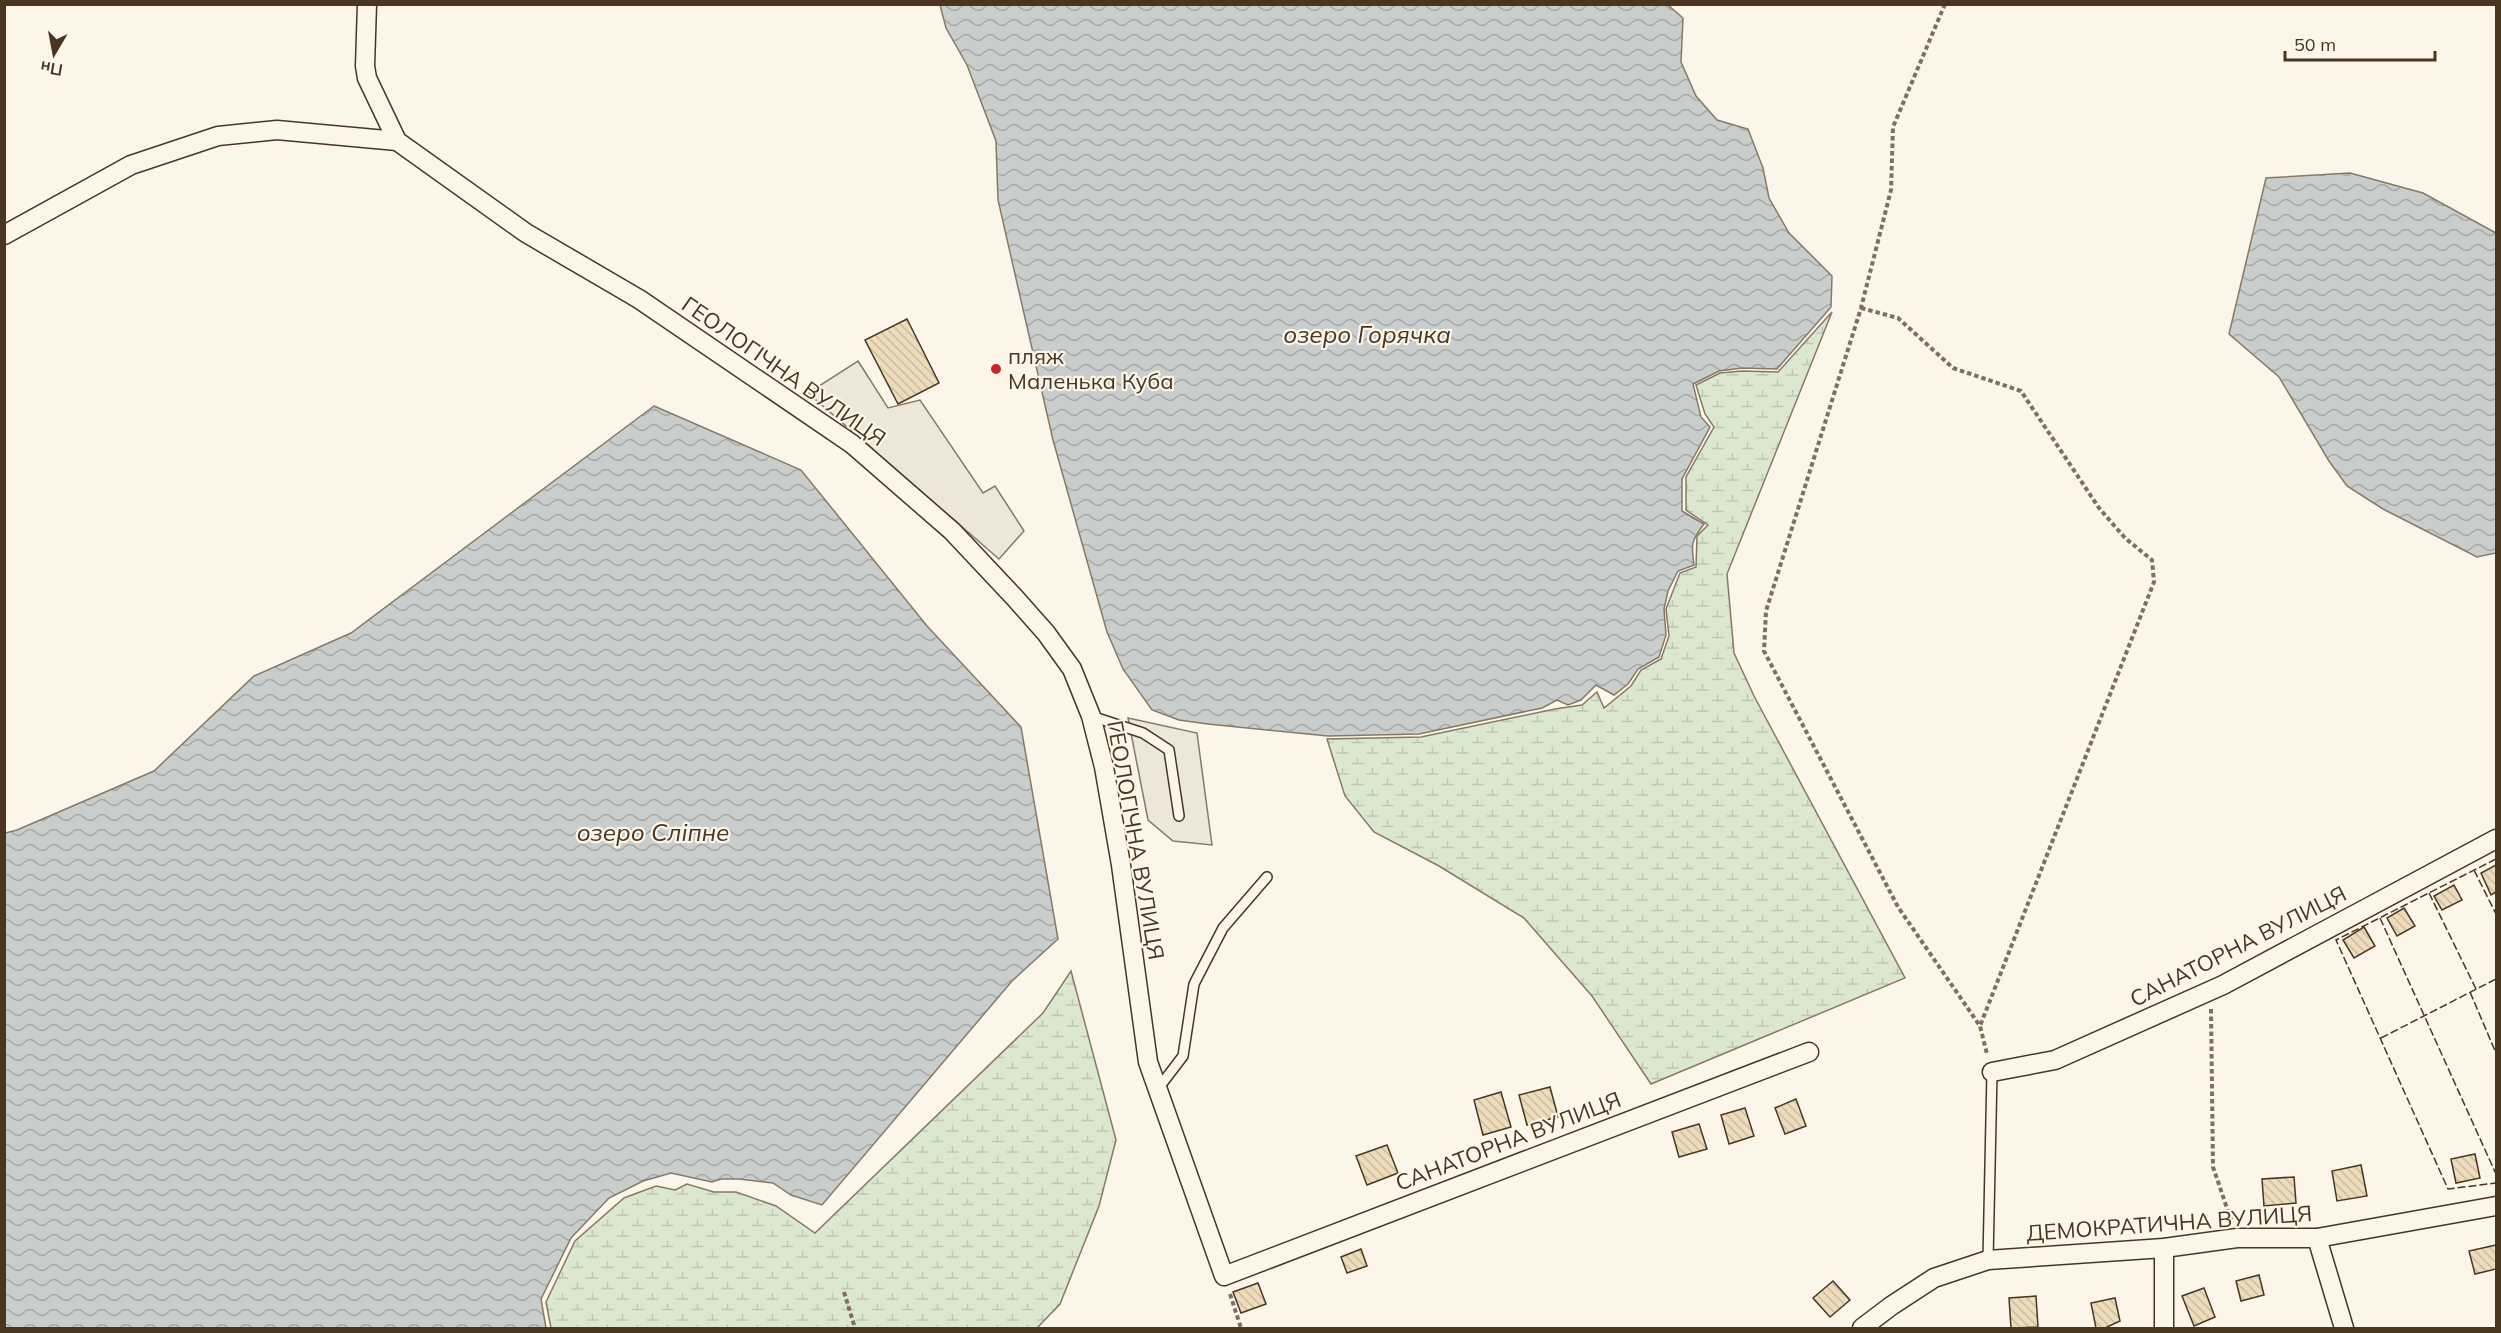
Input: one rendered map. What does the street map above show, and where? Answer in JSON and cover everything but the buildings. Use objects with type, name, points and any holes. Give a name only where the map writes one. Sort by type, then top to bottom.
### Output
[{"type":"street","points":[[367,4],[367,78],[397,141]]},
{"type":"street","points":[[4,235],[131,165],[218,136],[277,129],[397,141]]},
{"type":"street","name":"ГЕОЛОГІЧНА ВУЛИЦЯ","points":[[397,141],[526,234],[639,299],[852,444],[952,531],[1023,606],[1072,669],[1091,716],[1104,767],[1148,1062],[1224,1276]]},
{"type":"street","name":"САНАТОРНА ВУЛИЦЯ","points":[[1992,1072],[2055,1060],[2223,985],[2496,839]]},
{"type":"street","name":"САНАТОРНА ВУЛИЦЯ","points":[[1224,1276],[1809,1052]]},
{"type":"street","name":"ДЕМОКРАТИЧНА ВУЛИЦЯ","points":[[1862,1329],[1891,1306],[1934,1278],[1989,1260],[2164,1248],[2237,1238],[2317,1238],[2496,1206]]},
{"type":"street","points":[[2317,1238],[2344,1329]]},
{"type":"street","points":[[2164,1248],[2164,1329]]},
{"type":"lane","points":[[1091,716],[1143,733],[1169,750],[1179,816]]},
{"type":"lane","points":[[1157,1091],[1183,1056],[1194,984],[1223,928],[1267,877]]},
{"type":"lane","points":[[1989,1260],[1992,1072]]},
{"type":"path","points":[[1945,4],[1893,127],[1891,190],[1862,308],[1766,611],[1764,651],[1898,907],[1980,1026],[1992,1072]]},
{"type":"path","points":[[1862,308],[1898,318],[1953,368],[2021,391],[2099,508],[2125,538],[2152,560],[2154,582],[1980,1026]]},
{"type":"path","points":[[2223,985],[2210,1011],[2213,1167],[2237,1238]]},
{"type":"path","points":[[1224,1276],[1241,1329]]},
{"type":"path","points":[[844,1292],[855,1329]]},
{"type":"green space","points":[[1832,312],[1727,574],[1734,653],[1754,696],[1905,978],[1651,1084],[1592,996],[1524,918],[1439,866],[1374,832],[1345,796],[1327,739],[1421,737],[1582,705],[1597,692],[1604,708],[1631,686],[1641,670],[1661,659],[1669,636],[1666,609],[1680,573],[1696,567],[1697,536],[1708,525],[1686,510],[1686,477],[1714,427],[1705,414],[1696,385],[1720,373],[1778,372]]},
{"type":"green space","points":[[1071,971],[1116,1140],[1099,1206],[1060,1304],[1037,1328],[551,1328],[546,1302],[575,1241],[624,1198],[656,1186],[675,1190],[687,1184],[714,1192],[736,1192],[776,1206],[815,1233],[1043,1013]]},
{"type":"shaded area","points":[[858,361],[888,408],[920,400],[983,493],[995,486],[1024,531],[999,559],[808,393]]},
{"type":"shaded area","points":[[1128,718],[1197,733],[1212,845],[1173,841],[1148,820]]},
{"type":"water","name":"озеро Горячка","points":[[940,5],[1668,5],[1683,18],[1681,62],[1696,96],[1717,120],[1748,129],[1763,168],[1769,198],[1789,233],[1832,276],[1831,307],[1777,369],[1742,368],[1719,371],[1693,384],[1701,417],[1710,427],[1682,479],[1682,511],[1704,524],[1693,543],[1694,565],[1678,571],[1668,591],[1664,609],[1666,635],[1659,657],[1638,669],[1628,684],[1614,695],[1596,685],[1581,700],[1568,705],[1557,700],[1542,708],[1419,734],[1328,736],[1179,720],[1152,710],[1123,669],[1107,632],[1053,440],[998,200],[996,141],[967,65],[946,28]]},
{"type":"water","points":[[2350,173],[2423,193],[2496,233],[2496,553],[2477,557],[2383,509],[2347,486],[2329,461],[2279,377],[2229,334],[2266,178]]},
{"type":"water","name":"озеро Сліпне","points":[[654,406],[801,470],[927,626],[1021,727],[1058,939],[1012,981],[822,1205],[791,1195],[773,1183],[739,1179],[721,1179],[712,1182],[671,1173],[643,1181],[609,1198],[571,1238],[541,1299],[546,1328],[5,1328],[5,833],[17,830],[154,771],[254,676],[351,633]]},
{"type":"fence","points":[[2496,859],[2336,940],[2448,1189],[2496,1183]]},
{"type":"fence","points":[[2474,870],[2496,914]]},
{"type":"fence","points":[[2429,893],[2476,989]]},
{"type":"fence","points":[[2380,918],[2496,1174]]},
{"type":"fence","points":[[2381,1038],[2496,979]]},
{"type":"fence","points":[[2470,992],[2496,1053]]},
{"type":"place","name":"пляж Маленька Куба","points":[[996,369]]}]
